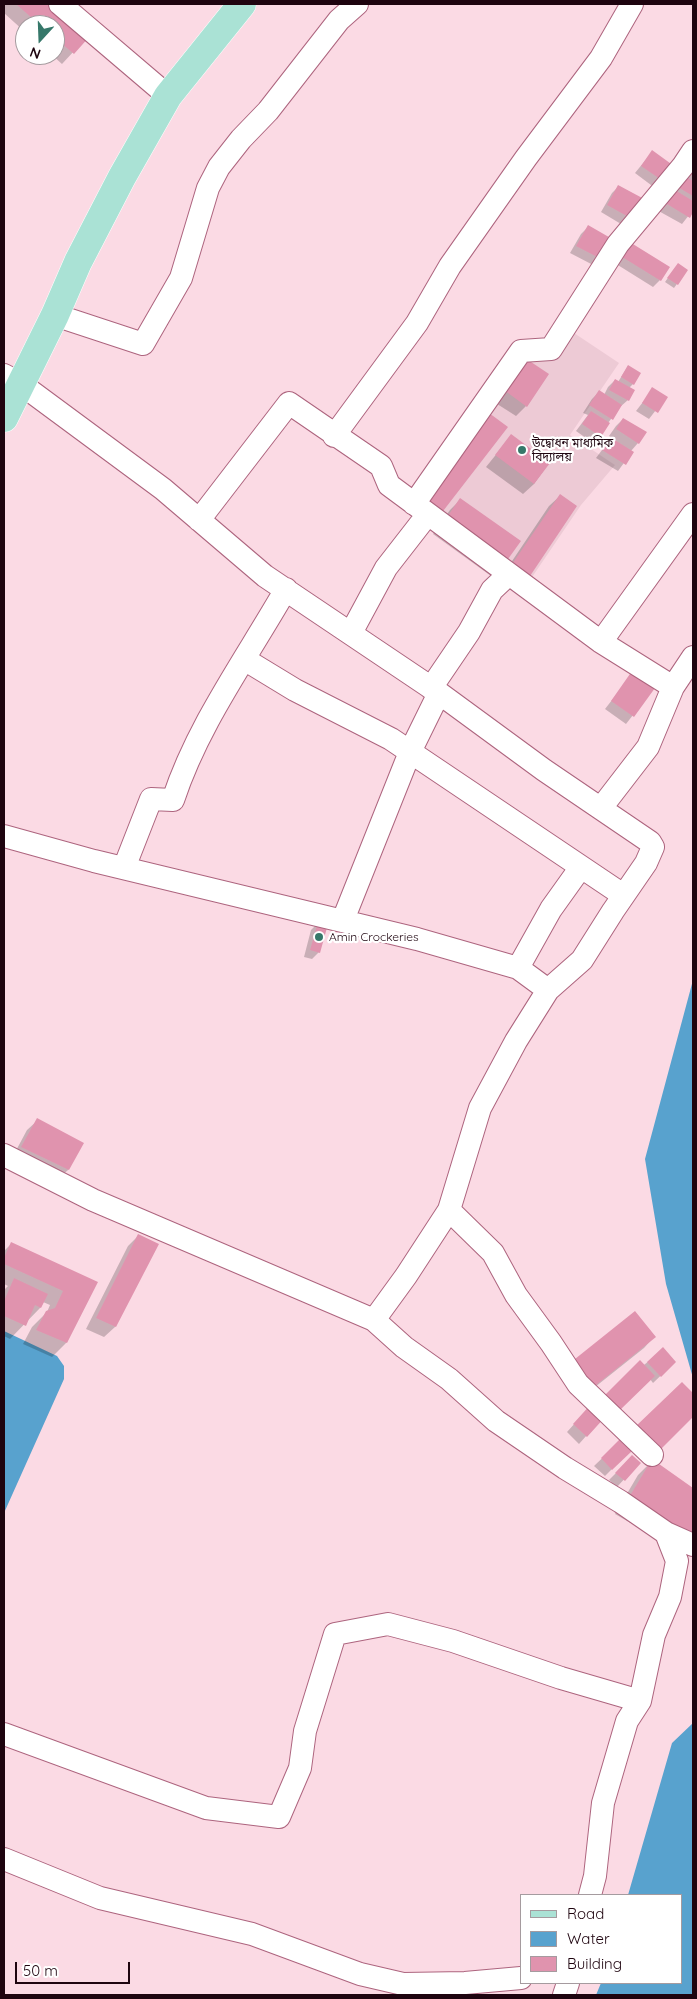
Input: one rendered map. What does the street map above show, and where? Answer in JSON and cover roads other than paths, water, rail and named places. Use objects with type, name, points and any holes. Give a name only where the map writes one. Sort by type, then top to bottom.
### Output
[{"type":"main road","points":[[4,418],[12,380],[55,315],[78,262],[104,211],[168,96],[242,4]]},
{"type":"street","points":[[62,4],[168,96]]},
{"type":"street","points":[[55,315],[143,344],[180,278],[208,188],[219,167],[241,139],[268,112],[339,20],[357,4]]},
{"type":"street","points":[[334,436],[417,323],[450,266],[526,158],[601,58],[632,4]]},
{"type":"street","points":[[351,633],[421,509],[521,351],[551,349],[618,244],[683,166],[693,151]]},
{"type":"street","points":[[12,380],[163,489],[265,576],[435,691],[544,770],[650,842],[653,847],[646,863],[582,960],[548,990],[516,1041],[480,1108],[449,1210],[406,1276],[374,1320]]},
{"type":"street","points":[[199,520],[289,404],[381,466],[389,485],[601,642],[673,687]]},
{"type":"street","points":[[601,642],[693,514]]},
{"type":"street","points":[[343,920],[435,691],[492,590],[509,574]]},
{"type":"street","points":[[124,868],[151,799],[173,800],[180,780],[226,687],[286,589]]},
{"type":"street","points":[[601,808],[648,747],[673,687],[693,657]]},
{"type":"street","points":[[244,659],[295,690],[378,732],[410,752],[623,896]]},
{"type":"street","points":[[4,836],[124,868],[417,939],[518,968],[548,990]]},
{"type":"street","points":[[518,968],[551,910],[581,867]]},
{"type":"street","points":[[4,1155],[93,1200],[374,1320],[404,1347],[449,1379],[496,1421],[666,1533],[693,1545]]},
{"type":"street","points":[[449,1210],[493,1253],[516,1295],[578,1384],[652,1455]]},
{"type":"street","points":[[590,1894],[595,1876],[603,1803],[627,1721],[640,1701],[654,1636],[670,1597],[677,1561],[666,1533]]},
{"type":"street","points":[[4,1734],[206,1808],[279,1817],[300,1768],[305,1731],[335,1634],[388,1624],[453,1641],[561,1678],[640,1701]]},
{"type":"street","points":[[4,1859],[100,1898],[252,1934],[368,1976],[403,1984],[465,1983],[520,1978]]},
{"type":"water","points":[[693,980],[693,1378],[666,1284],[645,1159]]},
{"type":"water","points":[[4,1331],[57,1356],[64,1366],[64,1379],[4,1513]]},
{"type":"water","points":[[693,1723],[693,1995],[596,1995],[601,1984],[682,1984],[682,1894],[628,1894],[672,1743]]},
{"type":"place","name":"উদ্বোধন মাধ্যমিক বিদ্যালয়","points":[[522,450]]},
{"type":"place","name":"Amin Crockeries","points":[[319,937]]}]
